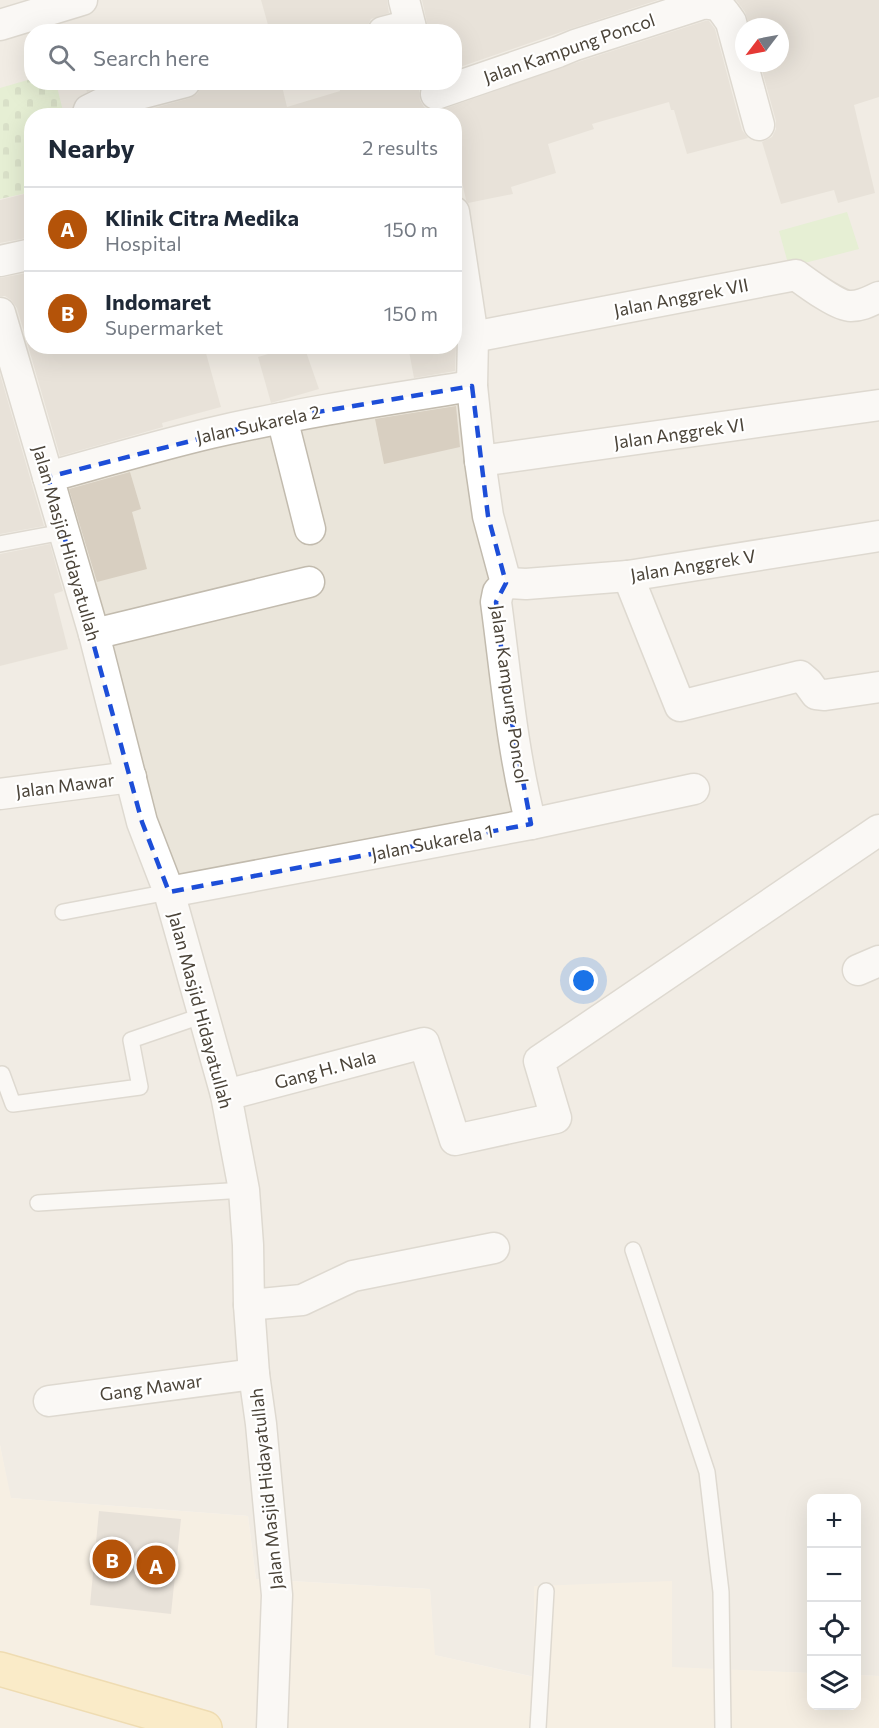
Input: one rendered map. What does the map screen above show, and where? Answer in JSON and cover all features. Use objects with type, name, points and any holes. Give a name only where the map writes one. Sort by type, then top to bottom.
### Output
[{"type":"main road","points":[[0,1669],[205,1728]]},
{"type":"street","points":[[0,24],[82,0]]},
{"type":"street","name":"Jalan Kampung Poncol","points":[[462,87],[575,45],[702,4],[714,3],[721,8],[731,22],[759,124]]},
{"type":"street","points":[[93,108],[154,90]]},
{"type":"street","name":"Jalan Kampung Poncol","points":[[436,97],[455,90]]},
{"type":"street","points":[[0,261],[24,256]]},
{"type":"street","name":"Jalan Kampung Poncol","points":[[462,265],[473,337],[472,386],[480,461],[488,516],[506,583],[498,592],[496,602],[506,691],[531,824]]},
{"type":"street","name":"Jalan Anggrek VII","points":[[473,337],[796,275],[849,307],[866,304],[879,297]]},
{"type":"street","name":"Jalan Masjid Hidayatullah","points":[[0,313],[94,634],[142,822],[170,892],[226,1095],[244,1190],[254,1374],[277,1594],[272,1728]]},
{"type":"street","name":"Jalan Sukarela 2","points":[[48,477],[210,434],[282,418],[472,386]]},
{"type":"street","name":"Jalan Anggrek VI","points":[[480,461],[879,405]]},
{"type":"street","points":[[282,418],[310,529]]},
{"type":"street","name":"Jalan Anggrek V","points":[[506,583],[526,585],[628,576],[879,536]]},
{"type":"street","points":[[628,576],[680,706],[800,676],[816,694],[825,695],[879,687]]},
{"type":"street","points":[[94,634],[309,582]]},
{"type":"street","name":"Jalan Mawar","points":[[0,794],[131,777]]},
{"type":"street","name":"Jalan Sukarela 1","points":[[170,892],[531,824],[694,789]]},
{"type":"street","name":"Gang H. Nala","points":[[226,1095],[424,1043],[455,1140],[556,1118],[539,1061],[879,831]]},
{"type":"street","points":[[249,1305],[302,1300],[354,1276],[494,1248]]},
{"type":"street","name":"Gang Mawar","points":[[49,1401],[254,1374]]},
{"type":"lane","points":[[0,544],[63,532]]},
{"type":"lane","points":[[63,912],[170,892]]},
{"type":"lane","points":[[2,1074],[13,1104],[140,1087],[131,1040],[204,1016]]},
{"type":"lane","points":[[38,1203],[244,1190]]},
{"type":"lane","points":[[633,1250],[707,1472],[721,1592],[723,1728]]},
{"type":"lane","points":[[538,1728],[546,1591]]},
{"type":"highlighted area","points":[[472,386],[488,516],[506,583],[496,602],[506,691],[531,824],[169,892],[142,822],[48,477],[282,418]]},
{"type":"shaded area","points":[[0,0],[879,0],[879,1676],[861,1675],[861,1494],[807,1494],[807,1673],[672,1668],[672,1581],[535,1677],[434,1655],[430,1589],[256,1579],[248,1516],[10,1498],[0,1445]]},
{"type":"shaded area","points":[[0,1445],[11,1498],[248,1516],[256,1579],[430,1589],[435,1655],[534,1677],[534,1586],[672,1581],[672,1667],[807,1673],[807,1710],[861,1710],[861,1675],[879,1676],[879,1728],[0,1728]]},
{"type":"green space","points":[[24,81],[24,90],[58,90],[62,108],[24,108],[24,194],[0,199],[0,88]]},
{"type":"green space","points":[[847,212],[859,249],[789,267],[779,231]]},
{"type":"building","points":[[261,0],[387,0],[389,13],[371,19],[368,24],[268,24]]},
{"type":"building","points":[[422,0],[658,0],[462,66],[462,24],[427,24]]},
{"type":"building","points":[[736,0],[879,0],[879,97],[854,105],[875,193],[838,203],[834,190],[781,204],[762,142],[772,137],[776,129],[776,121],[762,72],[789,72],[789,18],[747,18]]},
{"type":"building","points":[[709,21],[715,29],[742,130],[748,138],[687,154],[674,110],[671,110],[669,102],[592,124],[594,129],[548,144],[556,173],[511,187],[513,194],[468,203],[462,182],[462,108],[447,108],[581,61]]},
{"type":"building","points":[[199,90],[283,90],[287,107],[340,90],[419,90],[420,100],[426,108],[154,108],[190,98]]},
{"type":"building","points":[[24,194],[24,238],[0,243],[0,200]]},
{"type":"building","points":[[24,274],[24,332],[17,308],[11,300],[0,296],[0,278]]},
{"type":"building","points":[[30,354],[206,354],[221,407],[162,423],[163,427],[60,456]]},
{"type":"building","points":[[268,354],[307,354],[319,389],[271,403],[258,357]]},
{"type":"building","points":[[410,354],[456,354],[455,371],[414,378]]},
{"type":"building","points":[[0,374],[44,526],[0,534]]},
{"type":"building","points":[[456,406],[460,447],[384,464],[375,419]]},
{"type":"building","points":[[130,472],[141,509],[132,512],[147,569],[97,582],[69,489]]},
{"type":"building","points":[[50,544],[63,591],[54,594],[68,649],[0,666],[0,554]]},
{"type":"building","points":[[99,1511],[181,1519],[171,1614],[90,1605]]},
{"type":"place","name":"Indomaret","points":[[112,1559]]},
{"type":"place","name":"Klinik Citra Medika","points":[[156,1565]]}]
